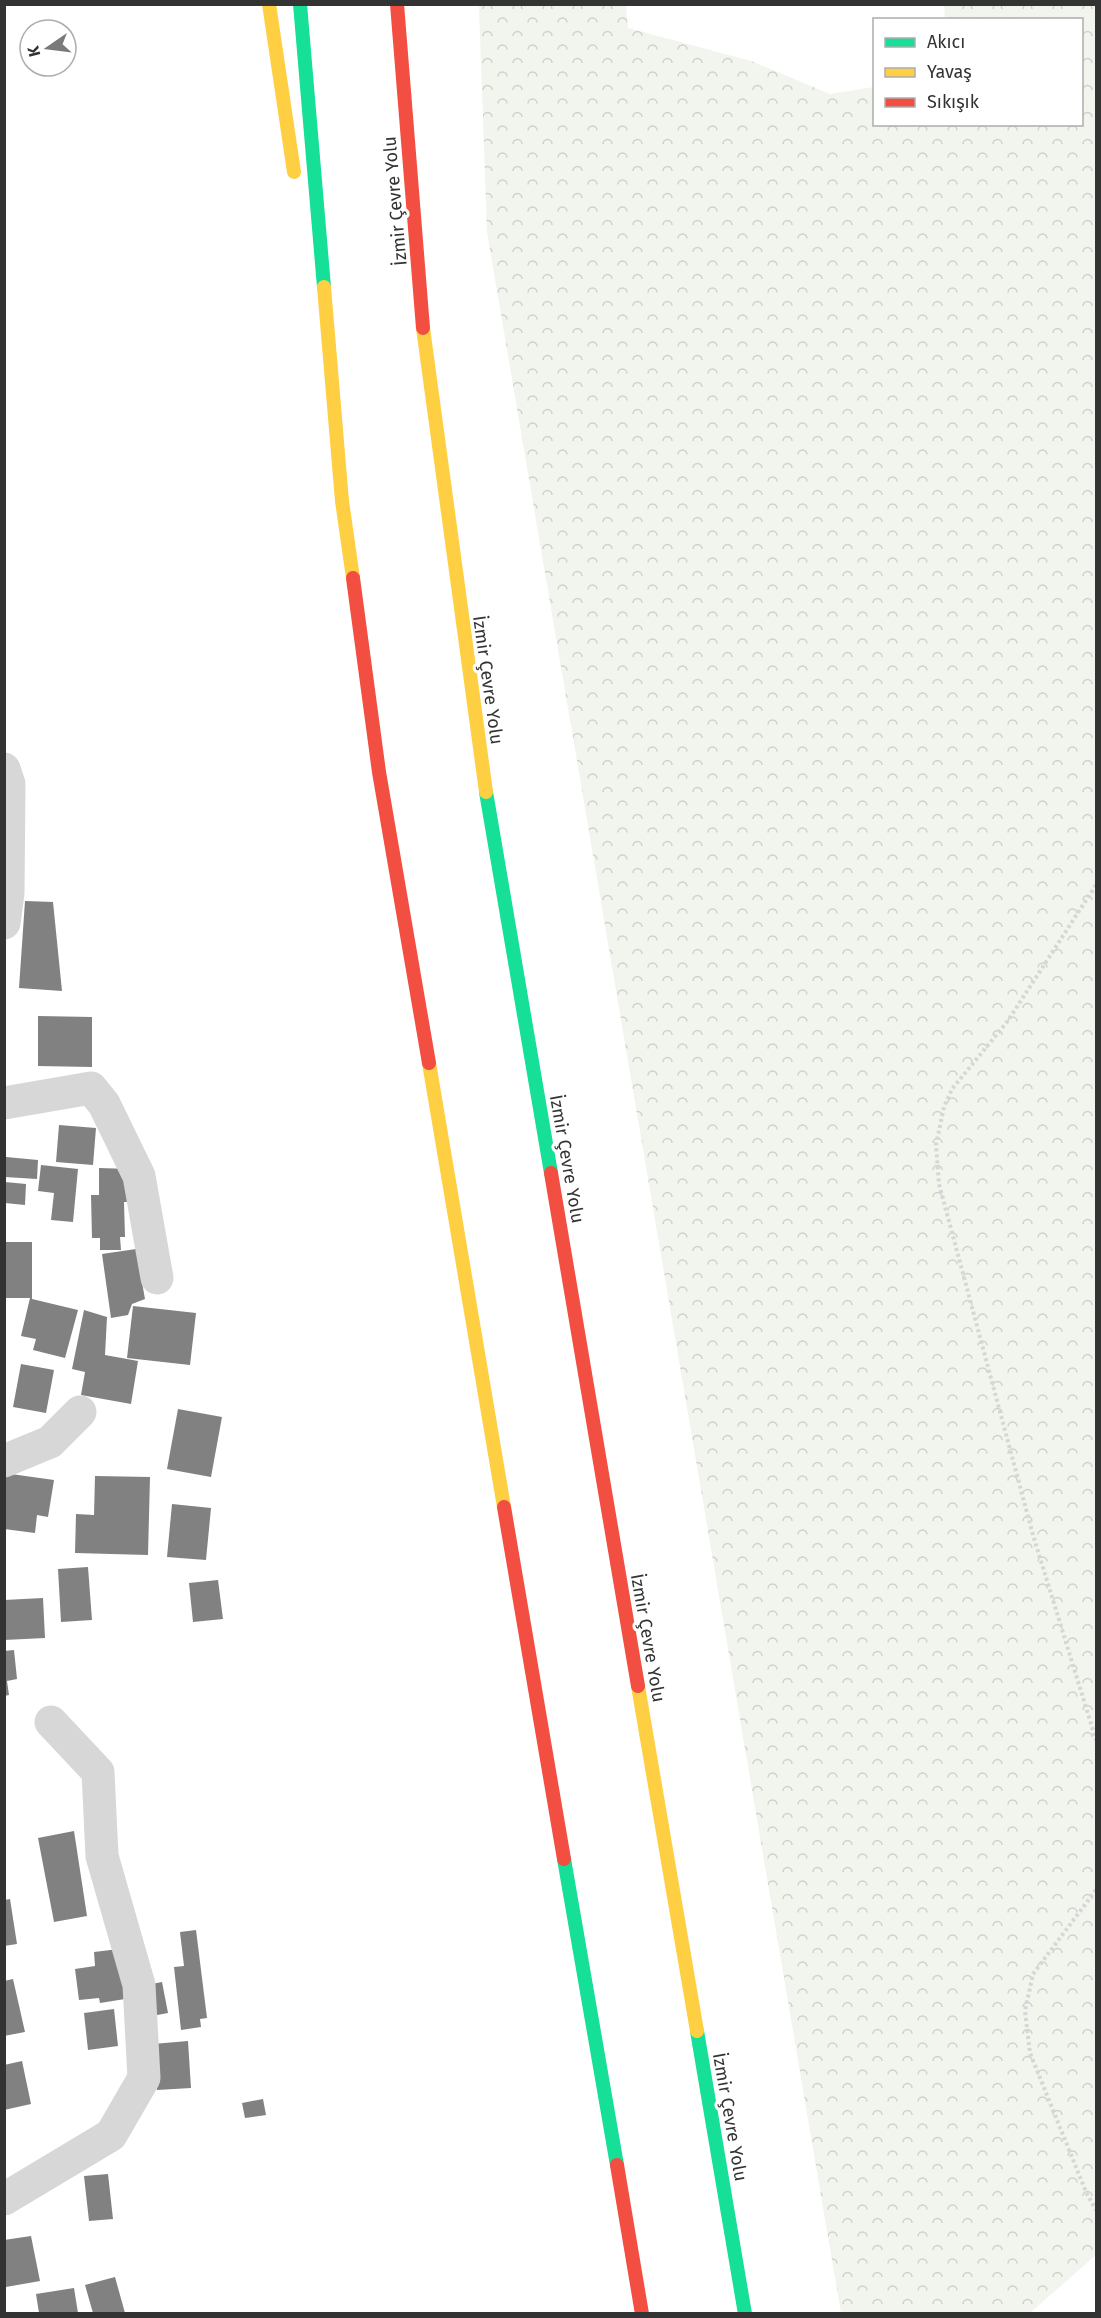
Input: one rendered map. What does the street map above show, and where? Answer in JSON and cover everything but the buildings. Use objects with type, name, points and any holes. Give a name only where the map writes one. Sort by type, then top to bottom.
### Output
[{"type":"highway","points":[[269,4],[295,182]]},
{"type":"highway","points":[[300,4],[342,501]]},
{"type":"highway","name":"İzmir Çevre Yolu","points":[[397,4],[424,347],[480,758],[745,2313]]},
{"type":"highway","points":[[308,265],[381,784],[642,2313]]},
{"type":"street","points":[[4,769],[9,795],[8,893],[4,923]]},
{"type":"street","points":[[4,1102],[91,1088],[104,1104],[139,1176],[158,1278]]},
{"type":"street","points":[[4,1461],[50,1442],[80,1412]]},
{"type":"street","points":[[4,2199],[111,2135],[144,2078],[139,1985],[102,1856],[98,1772],[51,1722]]},
{"type":"path","points":[[1096,885],[1007,1023],[952,1089],[944,1107],[936,1145],[939,1184],[1027,1512],[1096,1740]]},
{"type":"path","points":[[1096,1890],[1033,1974],[1025,2011],[1026,2033],[1037,2073],[1086,2192],[1096,2210]]},
{"type":"green space","points":[[479,5],[626,5],[628,28],[751,61],[830,94],[873,87],[873,126],[1083,126],[1083,18],[945,18],[944,5],[1096,5],[1096,2255],[1030,2313],[841,2313],[487,232]]},
{"type":"traffic: fast","points":[[300,4],[324,287]]},
{"type":"traffic: fast","points":[[486,792],[551,1173]]},
{"type":"traffic: fast","points":[[564,1859],[617,2165]]},
{"type":"traffic: fast","points":[[697,2031],[745,2314]]},
{"type":"traffic: slow","points":[[269,4],[294,172]]},
{"type":"traffic: slow","points":[[324,287],[342,501],[353,578]]},
{"type":"traffic: slow","points":[[423,328],[486,792]]},
{"type":"traffic: slow","points":[[429,1063],[504,1507]]},
{"type":"traffic: slow","points":[[638,1686],[697,2031]]},
{"type":"traffic: jam","points":[[397,4],[423,328]]},
{"type":"traffic: jam","points":[[353,578],[379,772],[429,1063]]},
{"type":"traffic: jam","points":[[551,1173],[638,1686]]},
{"type":"traffic: jam","points":[[504,1507],[564,1859]]},
{"type":"traffic: jam","points":[[617,2165],[642,2314]]}]
